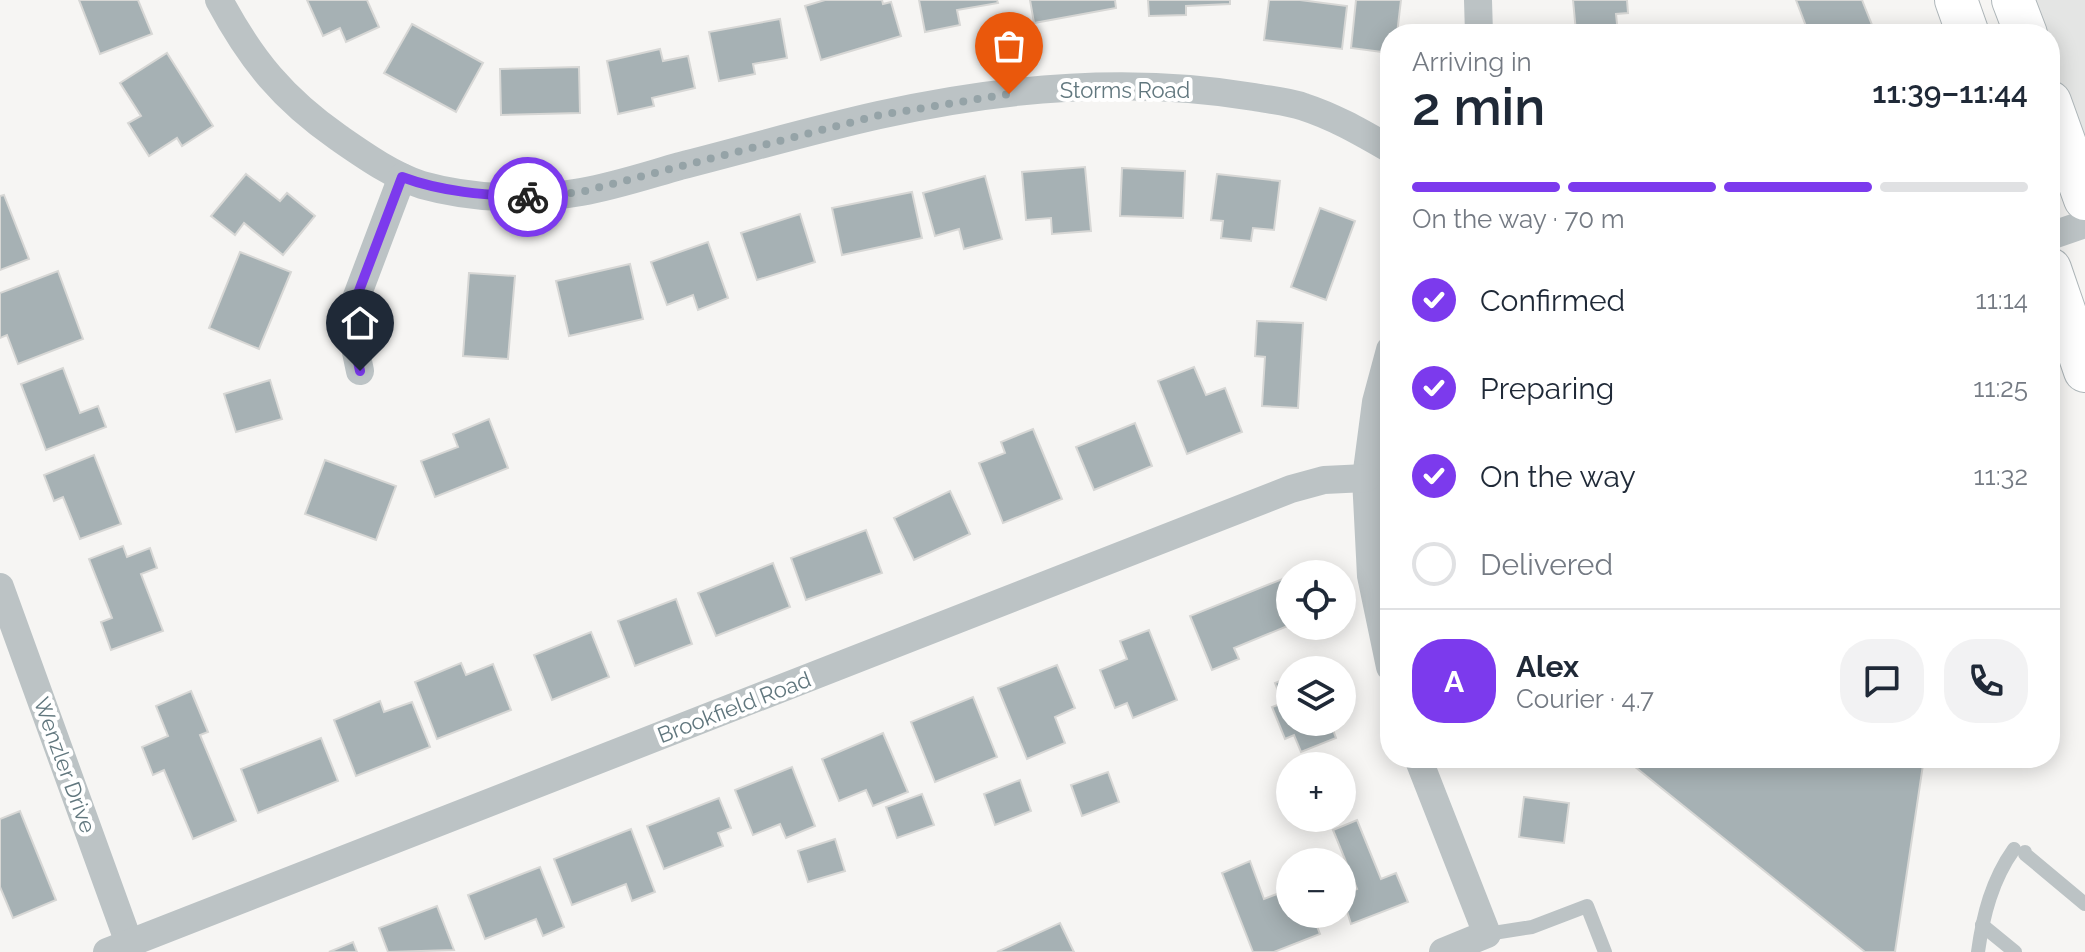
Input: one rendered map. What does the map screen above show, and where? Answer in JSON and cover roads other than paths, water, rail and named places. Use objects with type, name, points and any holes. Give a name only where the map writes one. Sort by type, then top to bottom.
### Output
[{"type":"main road","points":[[1956,0],[1964,24]]},
{"type":"main road","points":[[2013,0],[2022,24]]},
{"type":"main road","points":[[2060,130],[2085,199]]},
{"type":"main road","points":[[2060,298],[2085,371]]},
{"type":"street","name":"Storms Road","points":[[219,0],[240,39],[272,82],[316,122],[402,177],[424,185],[483,195],[529,197],[581,192],[880,115],[980,97],[1066,88],[1153,86],[1221,91],[1300,105],[1337,119],[1380,143]]},
{"type":"street","points":[[1478,0],[1479,24]]},
{"type":"street","points":[[360,371],[352,333],[354,304],[402,177]]},
{"type":"street","points":[[2060,233],[2085,224]]},
{"type":"street","points":[[1380,387],[1366,478],[1371,576],[1380,619]]},
{"type":"street","name":"Brookfield Road","points":[[118,948],[1291,489],[1324,480],[1366,478]]},
{"type":"street","name":"Wenzler Drive","points":[[0,587],[118,948]]},
{"type":"street","points":[[1422,768],[1487,934],[1443,952]]},
{"type":"lane","points":[[1978,952],[1989,897],[2020,850],[2085,904]]},
{"type":"lane","points":[[1487,934],[1532,927],[1587,906],[1605,952]]},
{"type":"lane","points":[[1982,925],[2015,952]]}]
